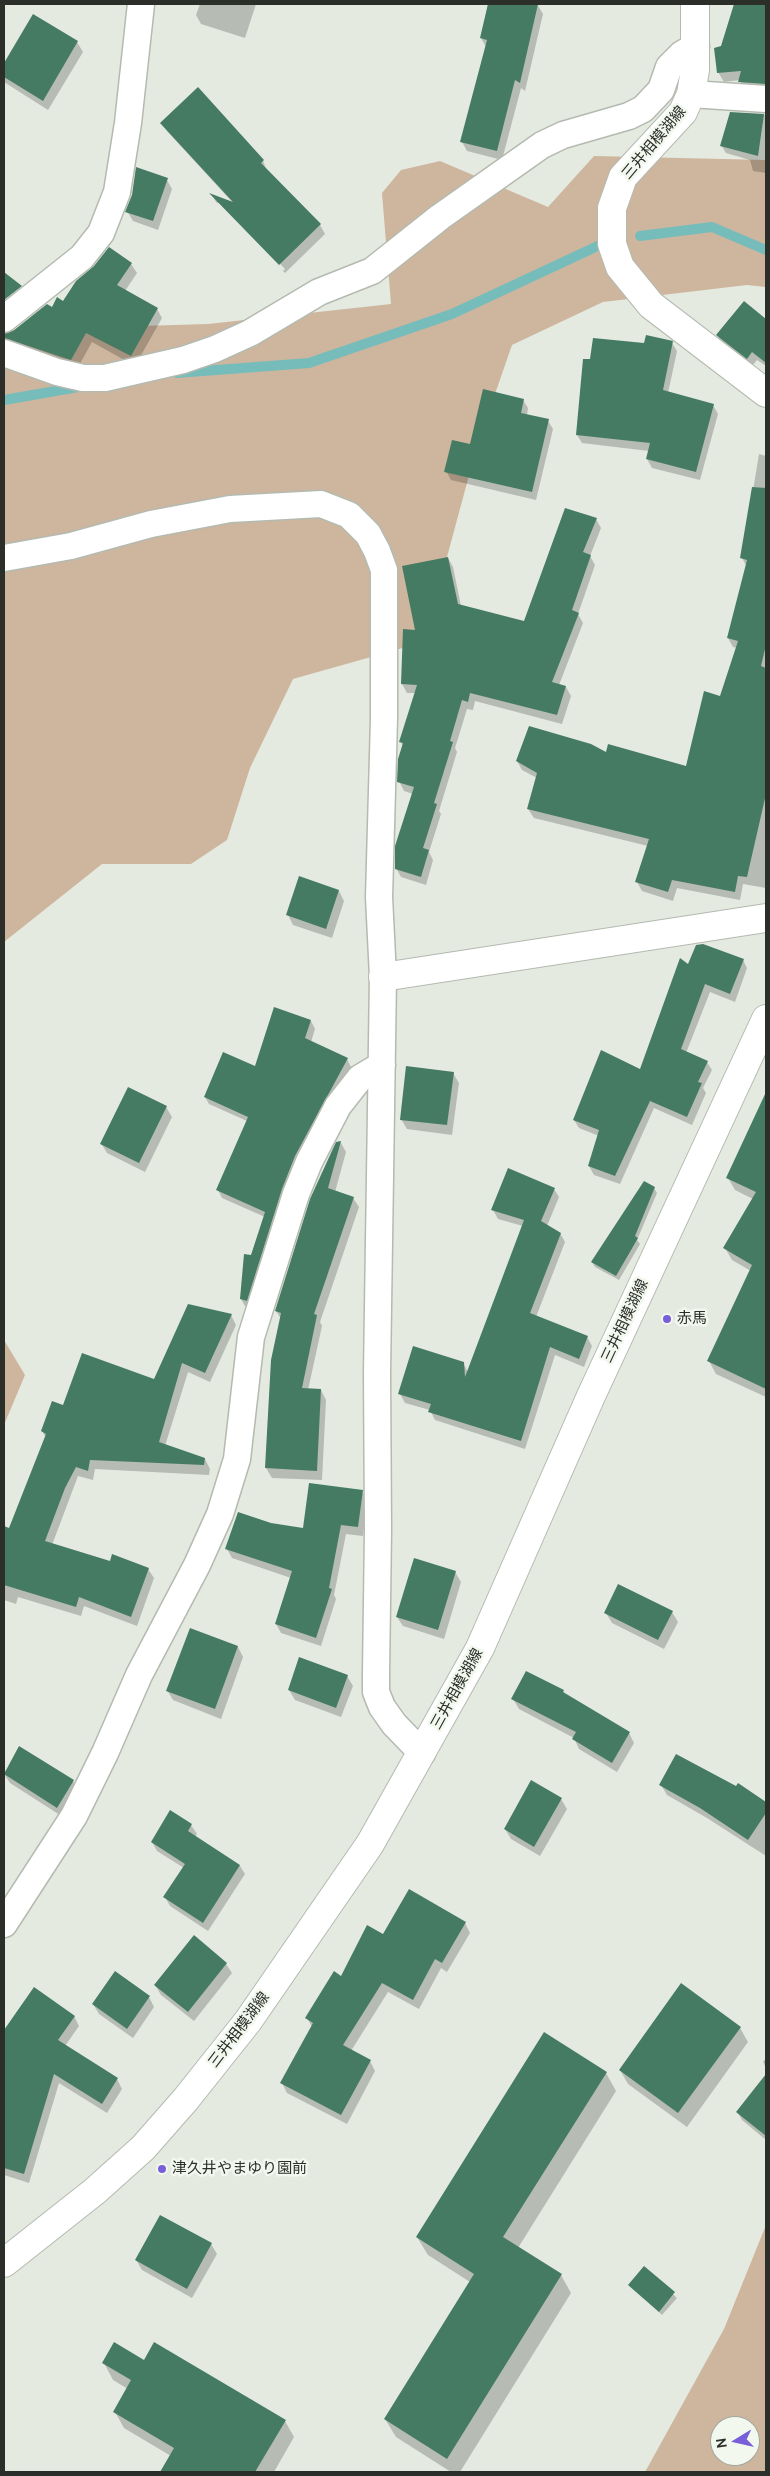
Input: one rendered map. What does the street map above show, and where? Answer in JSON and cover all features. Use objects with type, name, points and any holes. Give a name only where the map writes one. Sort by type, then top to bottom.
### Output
[{"type":"main road","name":"三井相模湖線","points":[[696,4],[696,70],[691,94],[684,112],[623,177],[612,208],[611,224],[614,255],[634,286],[651,305],[766,393]]},
{"type":"main road","points":[[382,977],[766,918]]},
{"type":"main road","name":"三井相模湖線","points":[[4,2263],[95,2191],[143,2148],[186,2099],[248,2021],[370,1844],[480,1648],[591,1396],[766,1020]]},
{"type":"street","points":[[4,319],[82,257],[101,233],[117,192],[128,123],[141,4]]},
{"type":"street","points":[[4,352],[57,372],[83,378],[105,378],[183,360],[224,345],[250,333],[319,292],[372,271],[471,194],[542,145],[563,135],[629,116],[643,109],[661,90],[669,67],[682,54],[696,46]]},
{"type":"street","points":[[691,94],[766,98]]},
{"type":"street","points":[[4,558],[70,546],[151,524],[230,509],[322,504],[349,515],[368,534],[378,551],[384,570],[384,719],[379,897],[382,977],[382,1065],[376,1373],[376,1692],[382,1707],[394,1724],[422,1753]]},
{"type":"street","points":[[4,1924],[74,1816],[105,1753],[139,1675],[197,1565],[220,1514],[237,1458],[251,1337],[296,1194],[309,1162],[338,1106],[360,1078],[382,1065]]},
{"type":"shaded area","points":[[594,156],[766,160],[766,287],[747,285],[603,302],[512,345],[477,446],[424,642],[293,679],[250,768],[227,840],[191,864],[102,864],[4,942],[4,330],[208,324],[391,304],[382,193],[401,170],[440,161],[548,207]]},
{"type":"shaded area","points":[[4,1340],[25,1375],[4,1425]]},
{"type":"shaded area","points":[[766,2225],[766,2472],[645,2472],[724,2329]]},
{"type":"building","points":[[488,4],[538,4],[520,83],[515,80],[497,151],[460,142],[487,40],[480,38]]},
{"type":"building","points":[[734,4],[766,4],[766,84],[738,82],[741,71],[717,73],[714,48],[721,46]]},
{"type":"building","points":[[33,14],[78,41],[43,101],[4,77],[4,63]]},
{"type":"building","points":[[198,87],[264,160],[261,163],[321,224],[279,265],[209,193],[233,202],[160,123]]},
{"type":"building","points":[[730,112],[764,114],[758,156],[720,146]]},
{"type":"building","points":[[136,167],[168,178],[153,221],[125,212],[132,195]]},
{"type":"building","points":[[109,247],[132,263],[117,285],[158,308],[131,356],[86,333],[71,360],[4,338],[4,334],[13,331],[47,304],[52,307],[57,297],[63,301],[76,281],[94,266]]},
{"type":"building","points":[[4,272],[22,286],[4,300]]},
{"type":"building","points":[[744,301],[766,319],[766,363],[752,352],[747,359],[716,335]]},
{"type":"building","points":[[646,335],[673,341],[663,390],[714,404],[696,472],[646,459],[650,443],[576,435],[583,359],[590,359],[593,338],[644,343]]},
{"type":"building","points":[[483,389],[524,399],[521,413],[549,419],[532,492],[444,472],[452,440],[470,444]]},
{"type":"building","points":[[752,487],[766,488],[766,645],[761,666],[766,668],[766,794],[747,877],[738,876],[735,892],[672,880],[668,892],[635,882],[649,839],[527,809],[537,773],[516,761],[529,726],[591,744],[606,752],[608,744],[686,766],[704,691],[720,696],[738,641],[727,638],[747,560],[740,558]]},
{"type":"building","points":[[565,508],[597,518],[583,552],[591,555],[572,610],[579,613],[552,682],[566,686],[557,715],[470,693],[468,702],[462,700],[450,741],[453,742],[434,803],[437,804],[423,848],[429,850],[421,877],[395,869],[395,846],[414,787],[397,782],[398,759],[403,743],[399,742],[417,685],[401,684],[403,629],[415,630],[402,566],[448,557],[458,604],[524,621]]},
{"type":"building","points":[[299,876],[339,890],[326,929],[286,915]]},
{"type":"building","points":[[703,944],[744,959],[730,994],[705,984],[681,1049],[708,1061],[698,1082],[702,1083],[687,1117],[650,1101],[615,1176],[588,1166],[599,1130],[573,1120],[601,1050],[640,1069],[680,958],[688,964],[696,945]]},
{"type":"building","points":[[274,1007],[311,1020],[305,1038],[348,1058],[295,1156],[282,1189],[247,1301],[240,1299],[244,1254],[251,1255],[265,1212],[216,1190],[248,1117],[204,1097],[223,1052],[255,1066]]},
{"type":"building","points":[[406,1066],[454,1072],[447,1125],[400,1120]]},
{"type":"building","points":[[128,1087],[167,1106],[139,1163],[100,1144]]},
{"type":"building","points":[[766,1092],[766,1389],[707,1361],[752,1265],[723,1248],[756,1192],[726,1178]]},
{"type":"building","points":[[341,1141],[328,1188],[354,1197],[314,1314],[317,1315],[302,1388],[321,1389],[317,1471],[265,1468],[271,1360],[281,1313],[275,1311],[310,1199],[336,1142]]},
{"type":"building","points":[[508,1168],[555,1188],[541,1221],[561,1233],[530,1313],[588,1336],[579,1359],[550,1347],[521,1441],[428,1412],[431,1404],[398,1394],[413,1346],[464,1362],[465,1377],[524,1220],[491,1210]]},
{"type":"building","points":[[644,1181],[655,1187],[635,1236],[638,1238],[616,1276],[591,1262]]},
{"type":"building","points":[[188,1304],[232,1314],[205,1373],[182,1363],[159,1442],[205,1458],[204,1465],[90,1460],[88,1471],[76,1467],[65,1488],[45,1541],[110,1561],[112,1554],[149,1568],[131,1617],[79,1597],[76,1607],[4,1585],[4,1526],[9,1528],[46,1434],[41,1431],[52,1401],[63,1405],[82,1353],[154,1379]]},
{"type":"building","points":[[309,1483],[363,1490],[358,1527],[341,1525],[329,1588],[332,1589],[316,1638],[275,1624],[292,1571],[225,1549],[238,1512],[271,1523],[303,1528]]},
{"type":"building","points":[[414,1558],[456,1571],[438,1630],[396,1617]]},
{"type":"building","points":[[618,1584],[673,1611],[658,1640],[604,1613]]},
{"type":"building","points":[[190,1628],[238,1646],[215,1709],[166,1691]]},
{"type":"building","points":[[299,1657],[348,1675],[336,1708],[288,1690]]},
{"type":"building","points":[[526,1671],[564,1690],[563,1692],[630,1732],[612,1763],[572,1739],[576,1732],[511,1699]]},
{"type":"building","points":[[19,1746],[74,1780],[57,1808],[4,1774]]},
{"type":"building","points":[[676,1754],[736,1786],[738,1783],[766,1802],[766,1813],[748,1840],[700,1808],[659,1785]]},
{"type":"building","points":[[531,1780],[562,1798],[534,1847],[504,1829]]},
{"type":"building","points":[[170,1810],[192,1824],[188,1831],[240,1865],[203,1923],[163,1897],[185,1864],[151,1842]]},
{"type":"building","points":[[409,1889],[466,1922],[442,1963],[435,1959],[413,2000],[382,1983],[343,2045],[371,2060],[341,2115],[280,2083],[313,2023],[305,2018],[334,1971],[341,1976],[367,1925],[383,1934]]},
{"type":"building","points":[[194,1935],[227,1963],[188,2012],[154,1985]]},
{"type":"building","points":[[115,1971],[150,1996],[127,2029],[92,2004]]},
{"type":"building","points":[[681,1983],[741,2027],[678,2113],[619,2070]]},
{"type":"building","points":[[34,1987],[75,2016],[58,2040],[118,2078],[102,2104],[54,2074],[24,2174],[4,2168],[4,2030]]},
{"type":"building","points":[[544,2032],[607,2072],[503,2237],[562,2274],[447,2459],[384,2419],[474,2274],[416,2237]]},
{"type":"building","points":[[766,2074],[766,2136],[736,2112]]},
{"type":"building","points":[[160,2215],[212,2243],[187,2289],[135,2260]]},
{"type":"building","points":[[644,2266],[675,2292],[659,2312],[628,2285]]},
{"type":"building","points":[[114,2342],[144,2360],[154,2342],[286,2420],[255,2472],[160,2472],[174,2448],[113,2412],[131,2380],[102,2363]]},
{"type":"waterway","points":[[640,236],[712,227],[766,250]]},
{"type":"waterway","points":[[177,373],[309,363],[452,314],[602,244]]},
{"type":"waterway","points":[[4,400],[84,386]]},
{"type":"place","name":"赤馬","points":[[667,1319]]},
{"type":"place","name":"津久井やまゆり園前","points":[[162,2169]]}]
